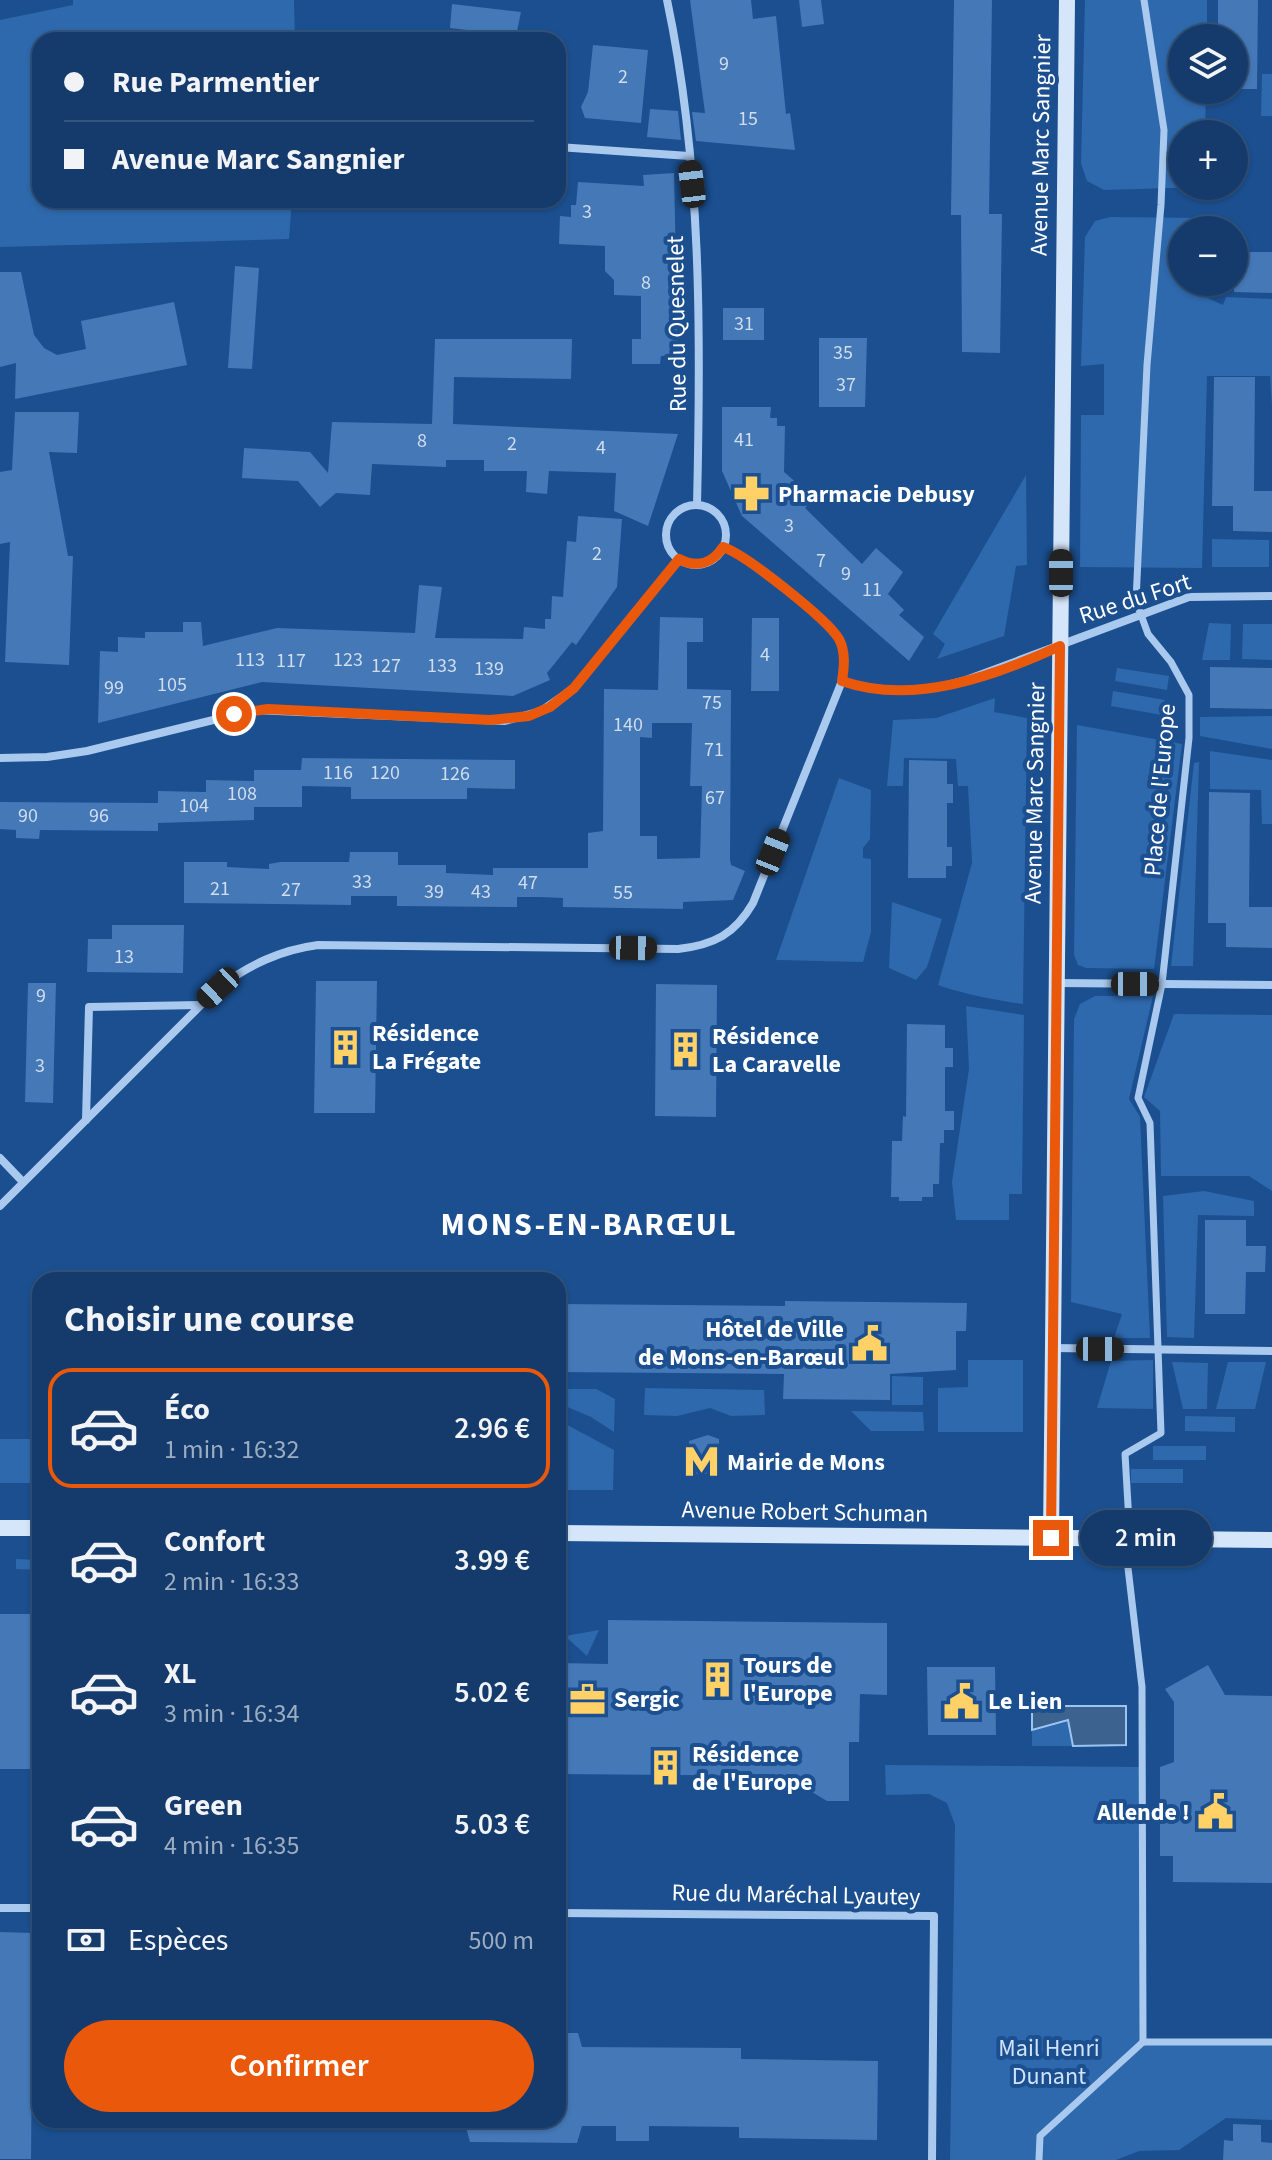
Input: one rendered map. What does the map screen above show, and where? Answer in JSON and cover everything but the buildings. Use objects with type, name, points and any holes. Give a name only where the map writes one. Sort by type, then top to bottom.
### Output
[{"type":"main road","name":"Avenue Marc Sangnier","points":[[1051,1538],[1067,0]]},
{"type":"main road","points":[[0,1528],[32,1528]]},
{"type":"main road","name":"Avenue Robert Schuman","points":[[566,1533],[1272,1540]]},
{"type":"street","name":"Rue du Quesnelet","points":[[667,0],[689,156],[698,299],[697,505]]},
{"type":"street","name":"Place de l'Europe","points":[[1129,1522],[1125,1454],[1161,1433],[1162,1362],[1157,1350],[1150,1123],[1138,1098],[1162,984],[1189,738],[1189,695],[1171,662],[1148,634],[1136,601],[1144,416],[1164,130],[1144,0]]},
{"type":"street","points":[[566,148],[689,156]]},
{"type":"street","points":[[697,505],[711,509],[722,519],[726,533],[723,547],[715,558],[704,564],[679,559],[667,539],[669,523],[680,510],[697,505]]},
{"type":"street","points":[[0,1206],[200,1005],[249,967],[282,952],[318,945],[678,949],[725,937],[738,928],[753,903],[842,681],[843,649],[831,629],[742,555],[723,547]]},
{"type":"street","points":[[0,758],[87,751],[254,710],[505,721],[529,716],[550,707],[574,688],[679,559]]},
{"type":"street","name":"Rue du Fort","points":[[842,681],[881,691],[931,688],[966,680],[1189,597],[1272,596]]},
{"type":"street","points":[[1057,983],[1272,985]]},
{"type":"street","points":[[85,1121],[89,1007],[200,1005]]},
{"type":"street","points":[[0,1158],[23,1182]]},
{"type":"street","points":[[1053,1348],[1272,1351]]},
{"type":"street","points":[[1128,1568],[1142,1687],[1143,2042]]},
{"type":"street","points":[[0,1908],[32,1908]]},
{"type":"street","name":"Rue du Maréchal Lyautey","points":[[566,1913],[934,1916],[932,2160]]},
{"type":"street","points":[[1039,2160],[1040,2136],[1143,2042],[1272,2042]]},
{"type":"green space","points":[[73,0],[294,0],[295,32],[32,32],[32,208],[291,208],[289,239],[0,247],[0,20],[73,5]]},
{"type":"green space","points":[[1085,0],[1207,0],[1207,24],[1168,24],[1168,104],[1206,104],[1205,120],[1168,120],[1168,188],[1104,190],[1087,181],[1081,163]]},
{"type":"green space","points":[[1262,74],[1272,74],[1272,116],[1261,116]]},
{"type":"green space","points":[[1110,217],[1168,218],[1168,296],[1205,296],[1223,305],[1226,297],[1272,299],[1272,406],[1270,376],[1207,376],[1202,568],[1080,567],[1081,415],[1104,415],[1104,364],[1081,366],[1085,237],[1095,221]]},
{"type":"green space","points":[[1026,475],[1027,565],[1016,566],[1004,636],[937,659],[945,644],[933,634]]},
{"type":"green space","points":[[1212,539],[1269,540],[1269,567],[1212,567]]},
{"type":"green space","points":[[1209,623],[1231,624],[1230,660],[1202,660]]},
{"type":"green space","points":[[1243,624],[1272,624],[1272,660],[1242,659]]},
{"type":"green space","points":[[1117,668],[1169,676],[1167,690],[1115,681]]},
{"type":"green space","points":[[1113,691],[1165,700],[1162,715],[1111,706]]},
{"type":"green space","points":[[995,698],[994,712],[1027,718],[1023,1004],[938,985],[972,863],[968,786],[958,786],[956,759],[904,758],[903,786],[887,786],[893,720],[936,718]]},
{"type":"green space","points":[[1272,716],[1272,749],[1200,736],[1200,717]]},
{"type":"green space","points":[[1077,725],[1182,744],[1154,969],[1086,968],[1078,965],[1074,955]]},
{"type":"green space","points":[[1210,751],[1272,760],[1272,824],[1262,824],[1261,790],[1210,789]]},
{"type":"green space","points":[[1199,762],[1193,966],[1171,966],[1194,763]]},
{"type":"green space","points":[[839,778],[871,790],[870,839],[863,848],[863,858],[871,859],[871,932],[863,962],[776,960]]},
{"type":"green space","points":[[892,902],[942,919],[927,967],[916,980],[889,968]]},
{"type":"green space","points":[[1095,996],[1153,996],[1129,1099],[1140,1117],[1150,1338],[1114,1338],[1122,1314],[1071,1302],[1074,1019],[1080,1004]]},
{"type":"green space","points":[[966,1006],[1024,1015],[1022,1194],[1009,1194],[1009,1220],[956,1220],[952,1182],[969,1069]]},
{"type":"green space","points":[[1174,1014],[1272,1015],[1272,1191],[1249,1176],[1161,1176],[1160,1111],[1144,1097]]},
{"type":"green space","points":[[1204,1191],[1254,1201],[1254,1216],[1198,1215],[1194,1338],[1167,1337],[1163,1196]]},
{"type":"green space","points":[[968,1360],[1023,1360],[1023,1432],[938,1432],[938,1388],[968,1387]]},
{"type":"green space","points":[[1153,1360],[1153,1409],[1097,1408],[1111,1361]]},
{"type":"green space","points":[[1172,1362],[1208,1363],[1207,1409],[1183,1409]]},
{"type":"green space","points":[[1228,1362],[1266,1362],[1255,1409],[1216,1409]]},
{"type":"green space","points":[[892,1376],[923,1377],[923,1405],[892,1405]]},
{"type":"green space","points":[[645,1388],[764,1390],[765,1415],[731,1416],[710,1408],[677,1416],[644,1415]]},
{"type":"green space","points":[[566,1389],[596,1389],[615,1399],[614,1432],[591,1417],[566,1406]]},
{"type":"green space","points":[[851,1411],[923,1412],[924,1431],[871,1431]]},
{"type":"green space","points":[[1185,1416],[1235,1417],[1235,1432],[1185,1431]]},
{"type":"green space","points":[[566,1424],[614,1450],[613,1490],[566,1490]]},
{"type":"green space","points":[[0,1439],[32,1439],[32,1483],[0,1483]]},
{"type":"green space","points":[[1153,1446],[1206,1446],[1206,1460],[1153,1460]]},
{"type":"green space","points":[[1131,1469],[1183,1469],[1183,1483],[1131,1483]]},
{"type":"green space","points":[[16,1559],[32,1560],[32,1570],[16,1569]]},
{"type":"green space","points":[[599,1630],[587,1656],[566,1636]]},
{"type":"green space","points":[[1069,1720],[1073,1746],[1032,1746],[1032,1730]]},
{"type":"green space","name":"Mail Henri Dunant","points":[[885,1765],[1143,1767],[1143,2042],[1272,2042],[1272,2120],[1226,2118],[1179,2150],[1139,2151],[1116,2160],[950,2160],[955,1825],[947,1803],[929,1794],[886,1795]]},
{"type":"shaded area","points":[[1032,1706],[1126,1706],[1126,1745],[1073,1746],[1068,1720],[1032,1730]]},
{"type":"place","name":"Pharmacie Debusy","points":[[752,494]]},
{"type":"place","name":"Résidence La Frégate","points":[[346,1047]]},
{"type":"place","name":"Résidence La Caravelle","points":[[686,1050]]},
{"type":"place","name":"Hôtel de Ville de Mons-en-Barœul","points":[[870,1343]]},
{"type":"place","name":"Mairie de Mons","points":[[701,1462]]},
{"type":"place","name":"Tours de l'Europe","points":[[717,1679]]},
{"type":"place","name":"Sergic","points":[[588,1699]]},
{"type":"place","name":"Le Lien","points":[[962,1701]]},
{"type":"place","name":"Résidence de l'Europe","points":[[666,1768]]},
{"type":"place","name":"Allende !","points":[[1216,1812]]},
{"type":"district","name":"MONS-EN-BARŒUL","points":[[589,1225]]},
{"type":"route","points":[[234,714],[268,709],[505,721],[529,716],[563,699],[574,688],[679,559],[691,564],[704,564],[715,558],[723,547],[742,555],[831,629],[843,649],[842,681],[861,688],[915,690],[948,685],[1060,646],[1051,1538]]}]
